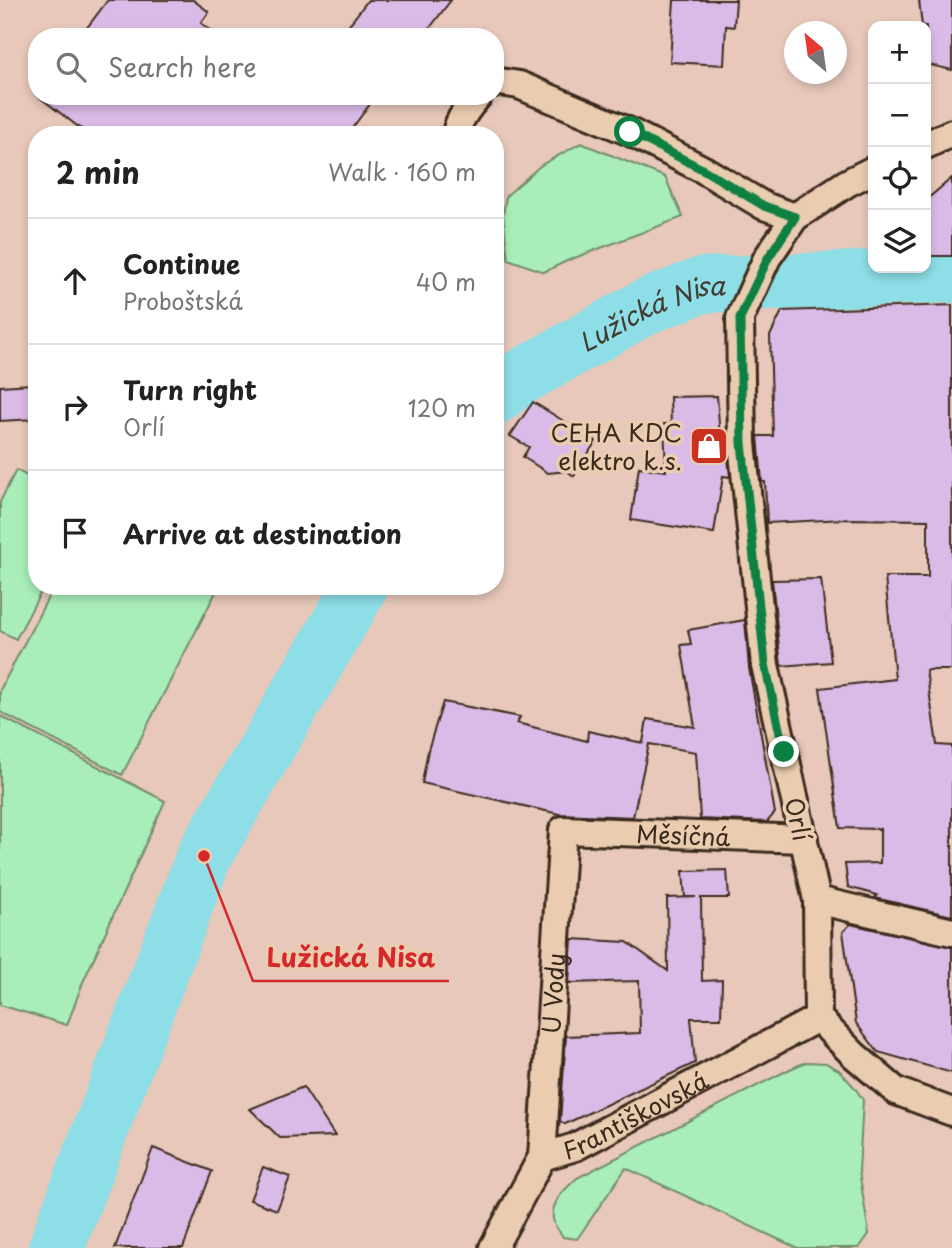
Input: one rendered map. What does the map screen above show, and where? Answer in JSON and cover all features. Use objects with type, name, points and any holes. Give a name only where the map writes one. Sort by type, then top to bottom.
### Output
[{"type":"street","points":[[504,83],[519,85],[630,132],[704,170],[764,206],[795,217],[868,172]]},
{"type":"street","points":[[457,126],[470,105]]},
{"type":"street","points":[[931,143],[952,133]]},
{"type":"street","name":"Orlí","points":[[795,217],[768,258],[740,318],[742,443],[765,664],[817,900],[818,1018]]},
{"type":"street","name":"Měsíčná","points":[[563,830],[804,839]]},
{"type":"street","name":"U Vody","points":[[542,1157],[563,830]]},
{"type":"street","points":[[817,900],[952,932]]},
{"type":"street","points":[[818,1018],[854,1055],[896,1091],[952,1112]]},
{"type":"street","name":"Františkovská","points":[[493,1248],[542,1157],[575,1147],[818,1018]]},
{"type":"green space","points":[[581,143],[665,177],[683,217],[544,272],[508,259],[504,224],[506,196],[541,165]]},
{"type":"green space","points":[[16,470],[28,476],[28,595],[39,595],[16,639],[0,631],[0,502]]},
{"type":"green space","points":[[49,595],[214,595],[122,775],[0,712],[0,690]]},
{"type":"green space","points":[[0,716],[165,801],[83,982],[67,1025],[0,1005]]},
{"type":"green space","points":[[806,1062],[826,1063],[839,1070],[863,1100],[859,1171],[869,1234],[859,1248],[797,1248],[626,1168],[577,1239],[563,1237],[554,1223],[553,1210],[563,1192],[577,1178]]},
{"type":"building","points":[[108,0],[193,0],[209,12],[201,23],[207,28],[87,28]]},
{"type":"building","points":[[368,0],[451,0],[430,28],[347,28]]},
{"type":"building","points":[[674,0],[736,0],[734,27],[726,26],[724,65],[670,62]]},
{"type":"building","points":[[919,0],[952,0],[952,70],[931,65],[931,21],[921,21]]},
{"type":"building","points":[[50,105],[369,105],[354,126],[77,126]]},
{"type":"building","points":[[952,178],[952,256],[931,256],[931,196]]},
{"type":"building","points":[[952,305],[952,670],[926,670],[937,745],[952,746],[952,916],[875,898],[877,895],[848,887],[845,864],[880,863],[880,829],[840,828],[820,688],[895,679],[885,577],[928,577],[928,520],[845,519],[767,523],[765,482],[762,482],[758,436],[773,436],[770,336],[782,311]]},
{"type":"building","points":[[28,384],[28,419],[0,421],[0,386]]},
{"type":"building","points":[[717,396],[720,438],[726,437],[730,477],[723,476],[714,533],[631,520],[639,467],[666,471],[664,424],[671,424],[670,397]]},
{"type":"building","points":[[533,402],[596,441],[574,476],[567,471],[548,473],[523,457],[529,447],[510,436]]},
{"type":"building","points":[[821,579],[831,662],[781,666],[772,580]]},
{"type":"building","points":[[745,620],[749,668],[775,813],[767,822],[700,819],[696,752],[649,744],[633,817],[559,814],[422,783],[428,750],[443,702],[520,717],[517,723],[587,741],[588,731],[643,743],[647,719],[695,727],[681,645],[691,644],[688,630]]},
{"type":"building","points":[[727,870],[729,898],[701,898],[702,981],[722,980],[721,1018],[691,1018],[695,1063],[565,1124],[560,1121],[566,1036],[640,1033],[639,981],[569,983],[572,939],[627,942],[668,971],[667,898],[696,897],[685,897],[683,871]]},
{"type":"building","points":[[850,924],[952,947],[952,1073],[878,1052],[856,1023],[843,932]]},
{"type":"building","points":[[303,1087],[335,1136],[280,1138],[250,1109]]},
{"type":"building","points":[[153,1148],[212,1171],[183,1248],[115,1248]]},
{"type":"building","points":[[263,1167],[290,1177],[277,1210],[250,1200]]},
{"type":"waterway","name":"Lužická Nisa","points":[[504,390],[516,380],[645,307],[702,285],[952,275]]},
{"type":"waterway","name":"Lužická Nisa","points":[[56,1248],[204,856],[356,595]]},
{"type":"place","name":"CEHA KDC elektro k.s.","points":[[709,446]]},
{"type":"place","name":"Lužická Nisa","points":[[204,856]]},
{"type":"route","points":[[630,132],[704,170],[764,206],[795,217],[768,258],[740,318],[742,443],[765,664],[784,752]]}]
